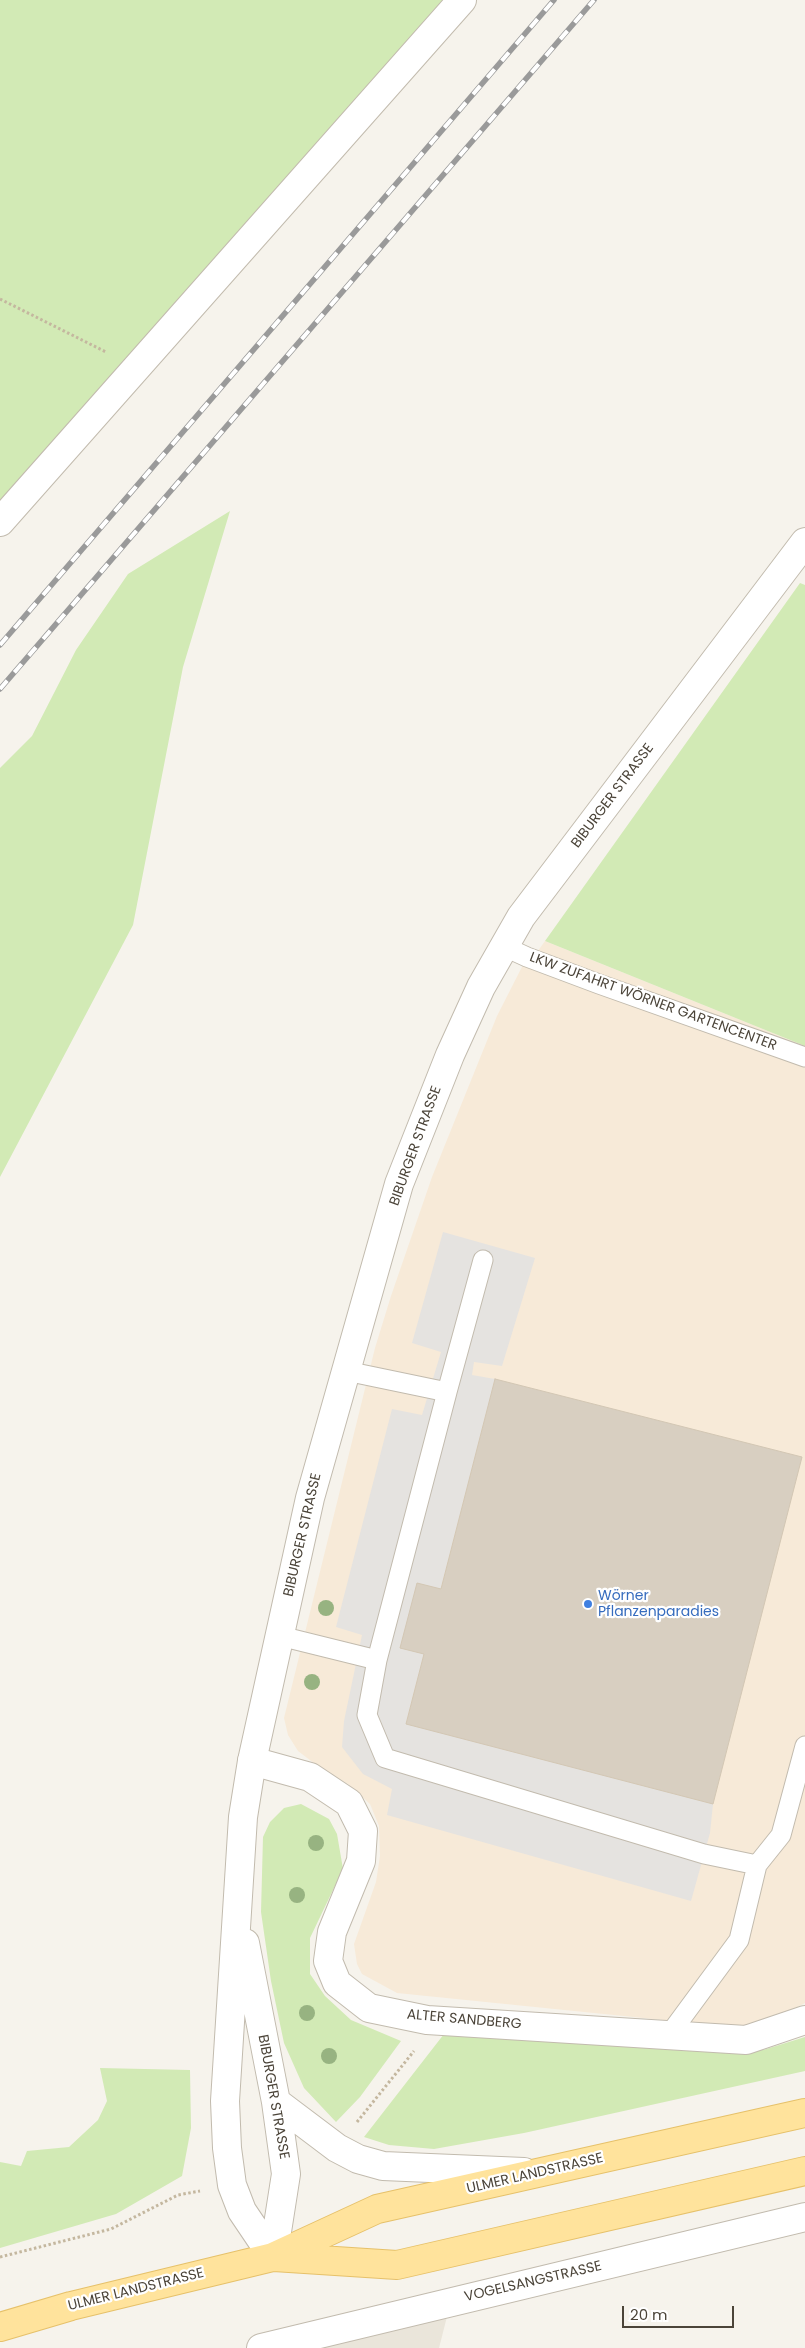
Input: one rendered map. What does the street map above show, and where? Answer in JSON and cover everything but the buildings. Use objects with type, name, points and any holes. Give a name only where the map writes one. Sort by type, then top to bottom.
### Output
[{"type":"main road","name":"ULMER LANDSTRASSE","points":[[0,2326],[71,2306],[273,2257],[372,2211],[805,2113]]},
{"type":"main road","name":"ULMER LANDSTRASSE","points":[[273,2257],[397,2265],[805,2171]]},
{"type":"street","points":[[0,522],[462,0]]},
{"type":"street","name":"BIBURGER STRASSE","points":[[273,2257],[242,2211],[232,2185],[227,2148],[225,2101],[242,1817],[252,1761],[310,1498],[399,1184],[450,1055],[503,946],[520,917],[787,569],[805,542]]},
{"type":"street","name":"ALTER SANDBERG","points":[[252,1761],[310,1777],[349,1803],[362,1832],[362,1861],[332,1932],[328,1961],[337,1983],[369,2008],[427,2020],[746,2040],[805,2020]]},
{"type":"street","name":"BIBURGER STRASSE","points":[[237,1906],[276,2102],[286,2174],[273,2257]]},
{"type":"street","points":[[276,2102],[337,2148],[358,2160],[383,2166],[540,2173]]},
{"type":"street","name":"VOGELSANGSTRASSE","points":[[261,2348],[805,2217]]},
{"type":"lane","name":"LKW ZUFAHRT WÖRNER GARTENCENTER","points":[[503,946],[526,957],[599,984],[805,1057]]},
{"type":"lane","points":[[484,1260],[447,1392],[377,1660],[367,1715],[385,1758],[704,1854],[757,1865]]},
{"type":"lane","points":[[346,1372],[447,1392]]},
{"type":"lane","points":[[280,1636],[377,1660]]},
{"type":"lane","points":[[669,2035],[740,1940],[757,1865],[781,1835],[805,1746]]},
{"type":"path","points":[[0,299],[138,368]]},
{"type":"shaded area","points":[[545,941],[805,1046],[805,2003],[772,2020],[732,2027],[397,1993],[362,1974],[357,1964],[354,1944],[376,1882],[380,1856],[379,1826],[370,1804],[348,1784],[323,1770],[298,1751],[288,1735],[284,1718],[375,1348],[391,1296],[432,1177],[497,1016],[527,957],[528,965]]},
{"type":"shaded area","points":[[443,1232],[535,1258],[502,1366],[474,1362],[472,1375],[495,1379],[406,1723],[713,1804],[710,1833],[691,1901],[387,1815],[392,1789],[363,1774],[342,1747],[344,1721],[362,1635],[336,1627],[392,1409],[422,1415],[441,1352],[412,1343]]},
{"type":"shaded area","points":[[451,2301],[439,2348],[261,2348]]},
{"type":"green space","points":[[0,0],[443,0],[222,258],[0,505]]},
{"type":"green space","points":[[230,511],[183,667],[133,925],[0,1177],[0,768],[32,736],[76,650],[128,574]]},
{"type":"green space","points":[[800,583],[805,585],[805,1046],[545,941]]},
{"type":"green space","points":[[301,1804],[329,1819],[337,1834],[343,1869],[310,1938],[310,1974],[325,1996],[351,2020],[401,2041],[360,2097],[336,2122],[304,2088],[284,2043],[271,1981],[261,1912],[263,1837],[270,1822],[284,1808]]},
{"type":"green space","points":[[444,2034],[632,2047],[724,2050],[763,2050],[805,2037],[805,2071],[524,2133],[434,2149],[389,2145],[364,2137]]},
{"type":"green space","points":[[100,2068],[190,2070],[191,2128],[182,2176],[116,2214],[0,2248],[0,2162],[21,2166],[27,2151],[69,2147],[98,2120],[107,2101]]},
{"type":"railway","points":[[0,645],[554,0]]},
{"type":"railway","points":[[0,689],[594,0]]},
{"type":"place","name":"Wörner Pflanzenparadies","points":[[588,1604]]}]
